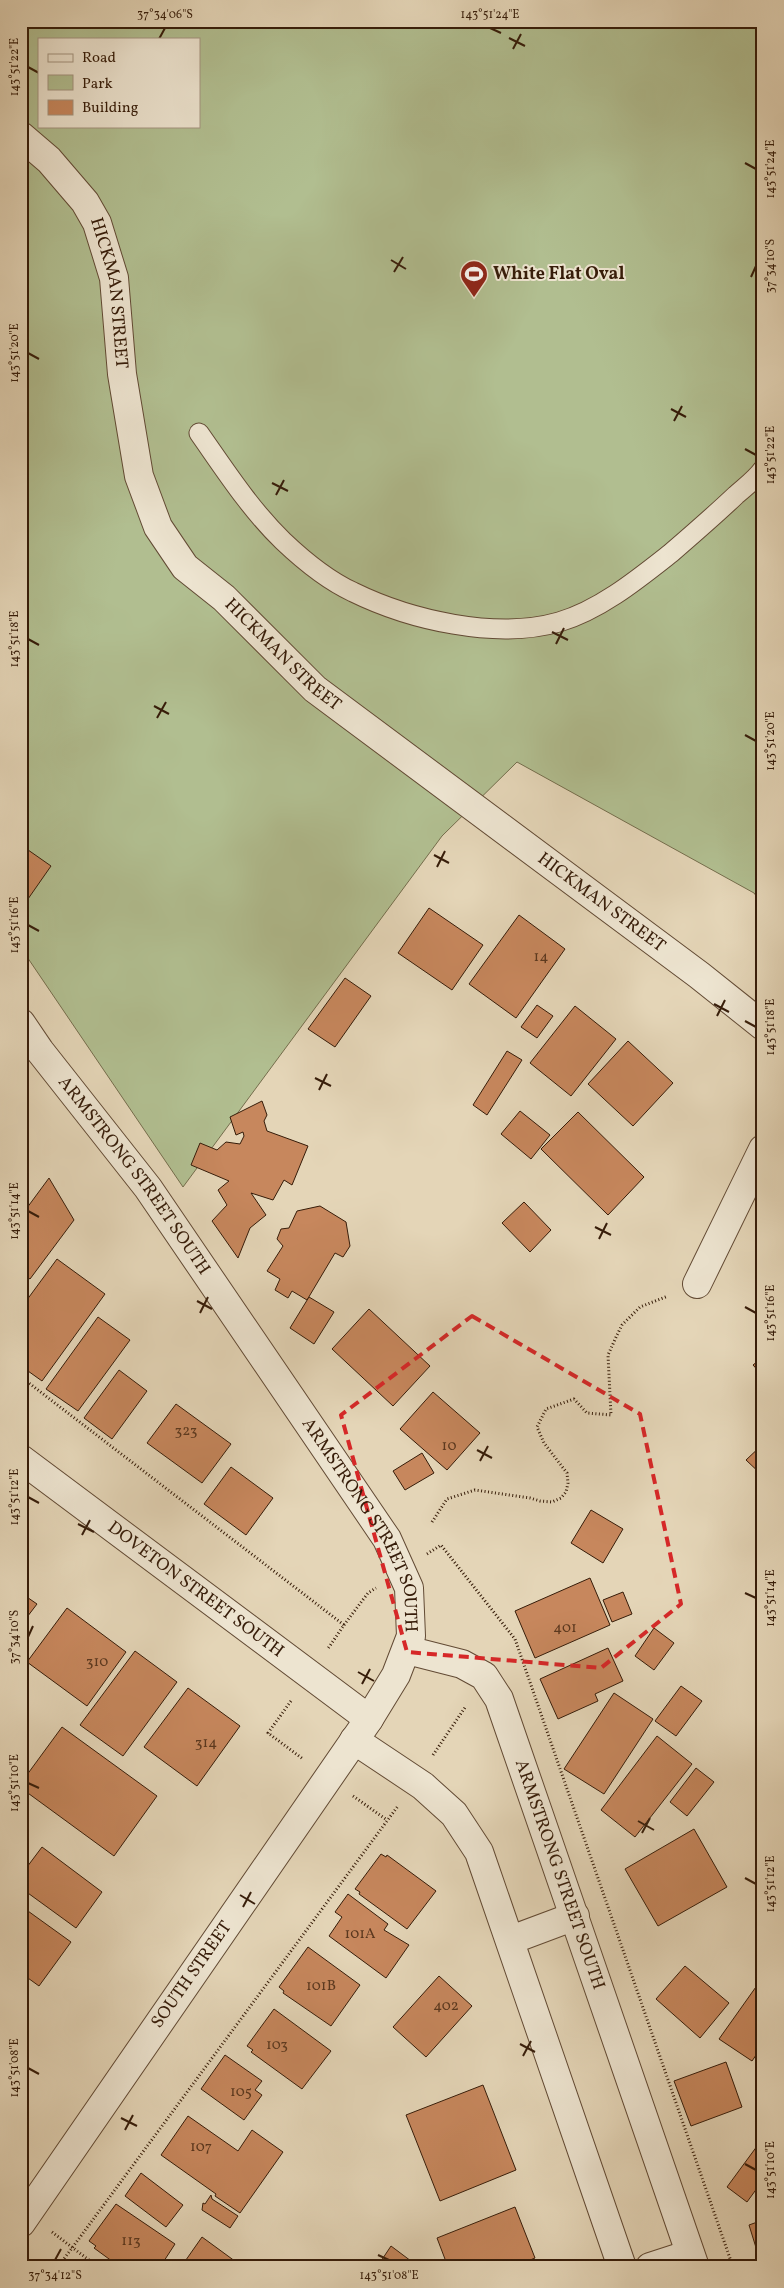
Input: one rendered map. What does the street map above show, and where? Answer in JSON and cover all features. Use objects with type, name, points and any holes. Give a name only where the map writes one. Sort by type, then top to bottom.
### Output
[{"type":"street","name":"HICKMAN STREET","points":[[21,136],[48,160],[79,195],[97,223],[114,278],[122,374],[139,476],[158,526],[185,567],[224,598],[315,689],[699,975],[763,1026]]},
{"type":"street","name":"ARMSTRONG STREET SOUTH","points":[[21,1023],[40,1051],[148,1188],[387,1539],[409,1588],[411,1636],[407,1650],[462,1664],[484,1676],[499,1699],[692,2260]]},
{"type":"street","points":[[696,1284],[763,1149]]},
{"type":"street","name":"DOVETON STREET SOUTH","points":[[21,1459],[362,1730]]},
{"type":"street","name":"SOUTH STREET","points":[[24,2218],[362,1730],[396,1675],[407,1650]]},
{"type":"street","points":[[362,1730],[454,1814],[479,1852],[511,1940],[622,2267]]},
{"type":"street","points":[[511,1940],[575,1916]]},
{"type":"street","points":[[650,2267],[692,2260]]},
{"type":"lane","points":[[199,433],[247,500],[282,540],[318,571],[352,592],[396,610],[485,628],[532,628],[560,622],[598,605],[638,578],[682,544],[763,468]]},
{"type":"path","points":[[432,1522],[447,1499],[475,1490],[540,1501],[552,1502],[561,1498],[566,1492],[568,1483],[567,1473],[544,1443],[537,1426],[546,1409],[574,1399],[587,1413],[611,1415],[608,1355],[622,1325],[640,1307],[696,1284]]},
{"type":"path","points":[[21,1378],[344,1625]]},
{"type":"path","points":[[323,1656],[368,1593],[380,1585]]},
{"type":"path","points":[[294,1697],[268,1732],[306,1761]]},
{"type":"path","points":[[431,1758],[470,1702]]},
{"type":"path","points":[[58,2267],[387,1820],[352,1796]]},
{"type":"path","points":[[24,2218],[98,2267]]},
{"type":"highlighted area","points":[[472,1316],[640,1414],[681,1604],[601,1668],[407,1652],[341,1415]]},
{"type":"green space","points":[[21,21],[763,21],[763,905],[754,893],[517,762],[442,836],[183,1187],[21,948]]},
{"type":"building","points":[[21,845],[51,866],[21,909]]},
{"type":"building","points":[[429,908],[483,945],[452,990],[398,953]]},
{"type":"building","points":[[519,915],[565,949],[516,1018],[469,984]]},
{"type":"building","points":[[345,978],[371,996],[335,1047],[308,1029]]},
{"type":"building","points":[[537,1005],[553,1016],[537,1038],[521,1027]]},
{"type":"building","points":[[575,1006],[616,1039],[571,1096],[530,1063]]},
{"type":"building","points":[[628,1041],[673,1083],[633,1126],[588,1084]]},
{"type":"building","points":[[507,1051],[522,1060],[487,1115],[473,1105]]},
{"type":"building","points":[[262,1101],[267,1115],[264,1121],[267,1131],[308,1146],[292,1185],[284,1180],[273,1200],[251,1193],[266,1215],[250,1228],[238,1258],[212,1221],[227,1205],[218,1190],[229,1181],[191,1165],[200,1143],[217,1150],[226,1142],[240,1144],[244,1136],[243,1132],[236,1135],[230,1117]]},
{"type":"building","points":[[520,1111],[550,1135],[531,1159],[501,1134]]},
{"type":"building","points":[[578,1112],[644,1177],[608,1215],[541,1149]]},
{"type":"building","points":[[49,1178],[74,1220],[30,1279],[21,1273],[21,1216]]},
{"type":"building","points":[[524,1202],[551,1230],[530,1252],[502,1223]]},
{"type":"building","points":[[320,1206],[346,1222],[350,1246],[343,1257],[335,1253],[307,1300],[292,1291],[288,1298],[275,1290],[280,1279],[267,1271],[283,1246],[277,1239],[281,1229],[289,1228],[297,1211]]},
{"type":"building","points":[[57,1259],[105,1294],[42,1381],[21,1366],[21,1308]]},
{"type":"building","points":[[309,1297],[334,1312],[314,1344],[290,1328]]},
{"type":"building","points":[[369,1309],[430,1366],[393,1406],[332,1349]]},
{"type":"building","points":[[98,1317],[130,1340],[78,1411],[46,1389]]},
{"type":"building","points":[[763,1357],[763,1376],[753,1365]]},
{"type":"building","points":[[119,1370],[147,1391],[112,1439],[84,1418]]},
{"type":"building","points":[[433,1392],[480,1433],[447,1470],[400,1429]]},
{"type":"building","points":[[176,1404],[231,1444],[202,1483],[147,1443]]},
{"type":"building","points":[[763,1444],[763,1476],[746,1460]]},
{"type":"building","points":[[422,1453],[434,1473],[405,1490],[393,1471]]},
{"type":"building","points":[[231,1467],[273,1498],[246,1535],[204,1504]]},
{"type":"building","points":[[591,1510],[623,1529],[603,1563],[571,1543]]},
{"type":"building","points":[[590,1578],[610,1625],[535,1658],[515,1611]]},
{"type":"building","points":[[623,1592],[632,1614],[612,1622],[603,1600]]},
{"type":"building","points":[[21,1593],[37,1604],[21,1625]]},
{"type":"building","points":[[67,1608],[126,1652],[87,1706],[27,1662]]},
{"type":"building","points":[[654,1628],[674,1643],[654,1670],[635,1656]]},
{"type":"building","points":[[608,1648],[623,1681],[595,1694],[598,1701],[558,1719],[540,1679]]},
{"type":"building","points":[[135,1651],[177,1682],[123,1756],[80,1725]]},
{"type":"building","points":[[681,1686],[702,1701],[676,1736],[655,1721]]},
{"type":"building","points":[[188,1688],[240,1726],[197,1786],[144,1747]]},
{"type":"building","points":[[614,1693],[653,1719],[604,1794],[564,1769]]},
{"type":"building","points":[[62,1727],[157,1796],[114,1856],[21,1788],[21,1783]]},
{"type":"building","points":[[657,1736],[692,1764],[635,1837],[601,1810]]},
{"type":"building","points":[[696,1768],[714,1782],[687,1816],[670,1802]]},
{"type":"building","points":[[694,1829],[727,1887],[658,1926],[625,1869]]},
{"type":"building","points":[[42,1847],[102,1892],[76,1928],[21,1888],[21,1875]]},
{"type":"building","points":[[381,1854],[386,1857],[387,1855],[436,1891],[407,1929],[359,1894],[360,1892],[355,1889]]},
{"type":"building","points":[[348,1894],[388,1924],[384,1930],[409,1945],[386,1978],[329,1936],[342,1917],[335,1912]]},
{"type":"building","points":[[21,1906],[71,1942],[39,1986],[21,1973]]},
{"type":"building","points":[[308,1947],[360,1985],[331,2026],[283,1993],[284,1991],[279,1987]]},
{"type":"building","points":[[685,1966],[729,2003],[700,2038],[656,1999]]},
{"type":"building","points":[[439,1976],[472,2006],[426,2057],[393,2027]]},
{"type":"building","points":[[763,1977],[763,2045],[752,2061],[719,2039]]},
{"type":"building","points":[[274,2009],[331,2051],[302,2089],[251,2052],[253,2050],[247,2046]]},
{"type":"building","points":[[225,2055],[262,2081],[255,2090],[262,2095],[244,2120],[201,2089]]},
{"type":"building","points":[[726,2062],[742,2107],[691,2126],[674,2081]]},
{"type":"building","points":[[483,2085],[516,2170],[440,2201],[406,2115]]},
{"type":"building","points":[[188,2116],[238,2151],[252,2130],[283,2152],[240,2213],[161,2155]]},
{"type":"building","points":[[763,2138],[763,2180],[747,2202],[727,2187]]},
{"type":"building","points":[[141,2173],[183,2205],[166,2227],[125,2196]]},
{"type":"building","points":[[211,2195],[212,2199],[238,2216],[230,2228],[202,2210],[203,2203],[205,2204]]},
{"type":"building","points":[[116,2204],[175,2244],[162,2264],[157,2261],[153,2267],[120,2267],[94,2248],[96,2246],[89,2241]]},
{"type":"building","points":[[515,2207],[535,2258],[513,2267],[448,2267],[437,2238]]},
{"type":"building","points":[[763,2220],[763,2267],[762,2267],[749,2225]]},
{"type":"building","points":[[202,2237],[243,2267],[181,2267]]},
{"type":"building","points":[[391,2246],[419,2267],[377,2267]]},
{"type":"building","points":[[264,2261],[272,2267],[260,2267]]},
{"type":"place","name":"White Flat Oval","points":[[474,298]]}]
